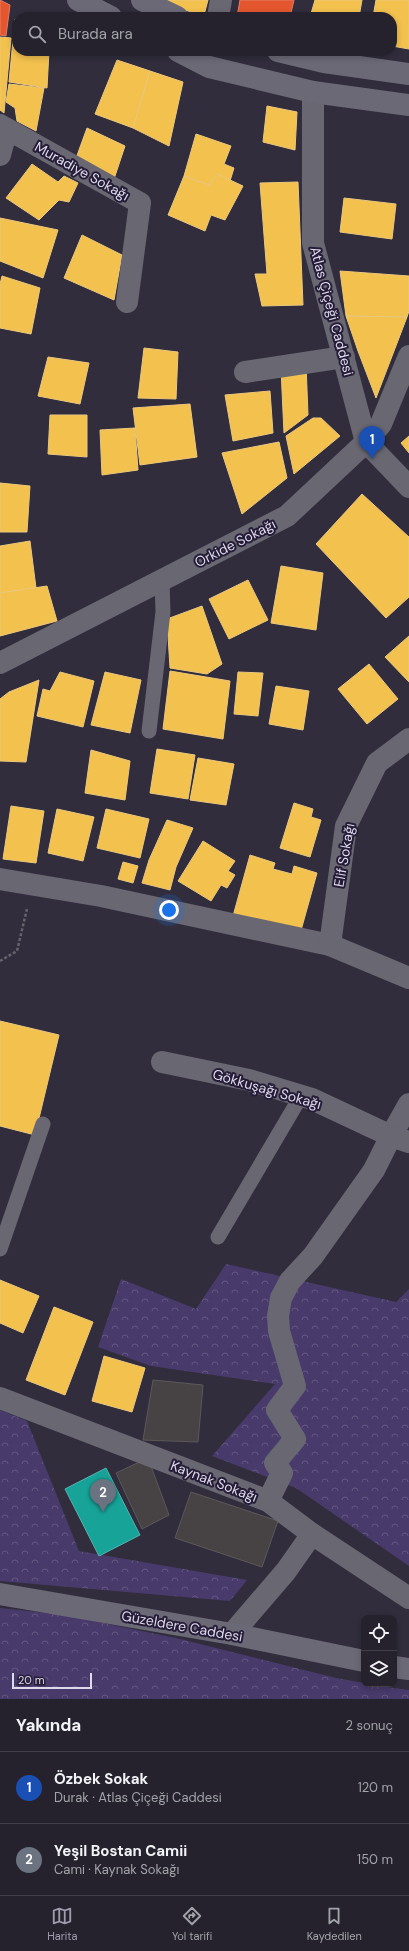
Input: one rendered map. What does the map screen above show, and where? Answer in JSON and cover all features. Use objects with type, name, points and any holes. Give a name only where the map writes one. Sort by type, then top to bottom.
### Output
[{"type":"main road","points":[[78,0],[101,12]]},
{"type":"main road","points":[[142,0],[167,12]]},
{"type":"main road","points":[[198,56],[313,92],[409,105]]},
{"type":"main road","points":[[299,56],[324,62],[409,74]]},
{"type":"main road","points":[[313,92],[324,62]]},
{"type":"main road","name":"Güzeldere Caddesi","points":[[0,1594],[232,1634],[361,1660]]},
{"type":"main road","points":[[397,1667],[409,1670]]},
{"type":"street","points":[[219,12],[221,0]]},
{"type":"street","name":"Atlas Çiçeği Caddesi","points":[[313,92],[313,243],[366,442],[409,487]]},
{"type":"street","points":[[0,155],[4,127]]},
{"type":"street","name":"Muradiye Sokağı","points":[[4,127],[140,203],[127,302]]},
{"type":"street","name":"Orkide Sokağı","points":[[0,662],[162,581],[287,516],[366,442],[381,424],[409,356]]},
{"type":"street","points":[[245,372],[344,357]]},
{"type":"street","name":"Elif Sokağı","points":[[330,945],[346,826],[377,763],[409,739]]},
{"type":"street","points":[[0,879],[101,896],[330,945],[409,978]]},
{"type":"street","name":"Gökkuşağı Sokağı","points":[[162,1062],[249,1080],[312,1099],[400,1139]]},
{"type":"street","points":[[268,1501],[282,1473],[275,1463],[295,1439],[277,1410],[295,1386],[279,1332],[278,1316],[281,1298],[290,1281],[313,1256],[374,1170],[400,1139],[409,1104]]},
{"type":"street","name":"Kaynak Sokağı","points":[[0,1398],[268,1501],[312,1534],[409,1598]]},
{"type":"street","points":[[232,1634],[286,1571],[312,1534]]},
{"type":"lane","points":[[149,731],[163,612],[162,581]]},
{"type":"lane","points":[[218,1237],[301,1096]]},
{"type":"lane","points":[[0,1249],[43,1124]]},
{"type":"path","points":[[0,961],[17,951],[33,885]]},
{"type":"green space","points":[[226,1264],[396,1302],[409,1289],[409,1566],[296,1488],[212,1456],[275,1384],[151,1366],[98,1347],[121,1279],[196,1309]]},
{"type":"green space","points":[[0,1410],[27,1421],[79,1551],[247,1580],[230,1601],[0,1581]]},
{"type":"green space","points":[[0,1608],[64,1615],[180,1639],[336,1678],[361,1682],[361,1687],[386,1687],[409,1690],[409,1699],[0,1699]]},
{"type":"building: Konut","points":[[153,0],[208,0],[205,12],[192,12],[152,2]]},
{"type":"building: Konut","points":[[315,0],[362,0],[360,12],[311,12]]},
{"type":"building: Konut","points":[[376,0],[409,0],[409,49],[397,47],[397,12],[374,12]]},
{"type":"building: Konut","points":[[0,37],[11,38],[4,113],[0,110]]},
{"type":"building: Konut","points":[[12,50],[12,56],[49,56],[47,88],[9,82]]},
{"type":"building: Konut","points":[[117,60],[150,71],[133,128],[95,114]]},
{"type":"building: Konut","points":[[150,71],[183,82],[169,146],[133,128]]},
{"type":"building: Konut","points":[[9,84],[44,88],[36,131],[17,121],[15,108],[6,102]]},
{"type":"building: Konut","points":[[267,106],[297,112],[295,150],[263,142]]},
{"type":"building: Konut","points":[[87,128],[125,146],[113,182],[75,161]]},
{"type":"building: Konut","points":[[196,134],[231,146],[224,164],[234,168],[230,181],[217,174],[209,185],[184,176]]},
{"type":"building: Konut","points":[[32,164],[58,182],[64,176],[78,183],[69,202],[59,200],[39,220],[6,198]]},
{"type":"building: Konut","points":[[217,174],[243,186],[225,220],[211,215],[205,231],[168,215],[184,176],[209,185]]},
{"type":"building: Konut","points":[[298,182],[303,305],[262,306],[255,274],[267,274],[260,183]]},
{"type":"building: Konut","points":[[344,198],[396,204],[392,239],[340,232]]},
{"type":"building: Konut","points":[[0,218],[58,230],[43,278],[0,261]]},
{"type":"building: Konut","points":[[82,235],[122,255],[114,300],[64,278]]},
{"type":"building: Konut","points":[[340,271],[409,276],[409,311],[407,317],[346,316]]},
{"type":"building: Konut","points":[[2,276],[40,288],[31,334],[0,328],[0,284]]},
{"type":"building: Konut","points":[[346,316],[407,317],[376,398],[358,351]]},
{"type":"building: Konut","points":[[144,348],[178,352],[176,399],[138,398]]},
{"type":"building: Konut","points":[[48,357],[89,363],[80,404],[38,396]]},
{"type":"building: Konut","points":[[306,364],[308,415],[284,433],[281,369]]},
{"type":"building: Konut","points":[[270,391],[273,433],[233,441],[225,395]]},
{"type":"building: Konut","points":[[190,404],[197,457],[140,465],[133,408]]},
{"type":"building: Konut","points":[[50,415],[87,415],[87,457],[48,454]]},
{"type":"building: Konut","points":[[313,418],[321,418],[340,436],[294,474],[286,436]]},
{"type":"building: Konut","points":[[135,428],[138,470],[102,475],[100,430]]},
{"type":"building: Konut","points":[[409,436],[409,453],[401,443]]},
{"type":"building: Konut","points":[[279,442],[287,478],[242,514],[222,453]]},
{"type":"building: Konut","points":[[0,483],[30,486],[27,532],[0,532]]},
{"type":"building: Konut","points":[[362,494],[409,537],[409,597],[386,618],[316,544]]},
{"type":"building: Konut","points":[[30,541],[36,588],[0,593],[0,546]]},
{"type":"building: Konut","points":[[281,566],[323,573],[316,630],[271,623]]},
{"type":"building: Konut","points":[[248,580],[268,620],[229,639],[209,599]]},
{"type":"building: Konut","points":[[47,586],[57,621],[0,636],[0,593]]},
{"type":"building: Konut","points":[[202,606],[222,664],[207,674],[170,668],[167,619]]},
{"type":"building: Konut","points":[[409,636],[409,682],[385,657]]},
{"type":"building: Konut","points":[[369,664],[398,699],[367,724],[338,689]]},
{"type":"building: Konut","points":[[170,671],[230,681],[223,739],[163,729]]},
{"type":"building: Konut","points":[[60,672],[94,681],[83,727],[37,716],[43,689],[50,691]]},
{"type":"building: Konut","points":[[105,672],[141,680],[130,733],[91,725]]},
{"type":"building: Konut","points":[[238,672],[263,673],[258,716],[234,714]]},
{"type":"building: Konut","points":[[39,680],[26,762],[0,761],[0,699],[9,692]]},
{"type":"building: Konut","points":[[276,686],[309,691],[303,730],[269,724]]},
{"type":"building: Konut","points":[[157,749],[195,755],[188,799],[150,793]]},
{"type":"building: Konut","points":[[91,750],[130,761],[125,800],[85,793]]},
{"type":"building: Konut","points":[[198,758],[234,764],[226,805],[190,800]]},
{"type":"building: Konut","points":[[294,803],[313,809],[311,817],[321,820],[310,857],[280,848]]},
{"type":"building: Konut","points":[[11,806],[44,811],[36,863],[3,859]]},
{"type":"building: Konut","points":[[57,809],[94,817],[83,861],[48,853]]},
{"type":"building: Konut","points":[[106,809],[149,819],[140,858],[97,848]]},
{"type":"building: Konut","points":[[167,820],[193,828],[176,867],[170,890],[142,883],[149,860]]},
{"type":"building: Konut","points":[[203,841],[235,861],[228,871],[235,875],[227,888],[221,885],[211,901],[178,881]]},
{"type":"building: Konut","points":[[250,855],[275,863],[273,869],[292,874],[294,866],[317,873],[300,934],[233,916]]},
{"type":"building: Konut","points":[[123,862],[138,866],[133,883],[118,879]]},
{"type":"building: Konut","points":[[0,1021],[59,1035],[35,1135],[0,1126]]},
{"type":"building: Konut","points":[[0,1280],[39,1296],[23,1333],[0,1323]]},
{"type":"building: Konut","points":[[54,1307],[93,1322],[65,1395],[26,1380]]},
{"type":"building: Konut","points":[[104,1356],[145,1368],[132,1412],[92,1401]]},
{"type":"building: Ticaret","points":[[0,0],[10,5],[6,36],[0,35]]},
{"type":"building: Ticaret","points":[[240,0],[294,0],[291,12],[238,12]]},
{"type":"building: Kamu","points":[[106,1468],[140,1535],[99,1556],[65,1489]]},
{"type":"building: Diğer","points":[[153,1380],[203,1385],[198,1442],[143,1440]]},
{"type":"building: Diğer","points":[[148,1458],[169,1515],[142,1529],[116,1473]]},
{"type":"building: Diğer","points":[[191,1492],[278,1521],[262,1567],[175,1538]]},
{"type":"place","name":"Özbek Sokak","points":[[372,459]]},
{"type":"place","name":"Yeşil Bostan Camii","points":[[103,1512]]}]
